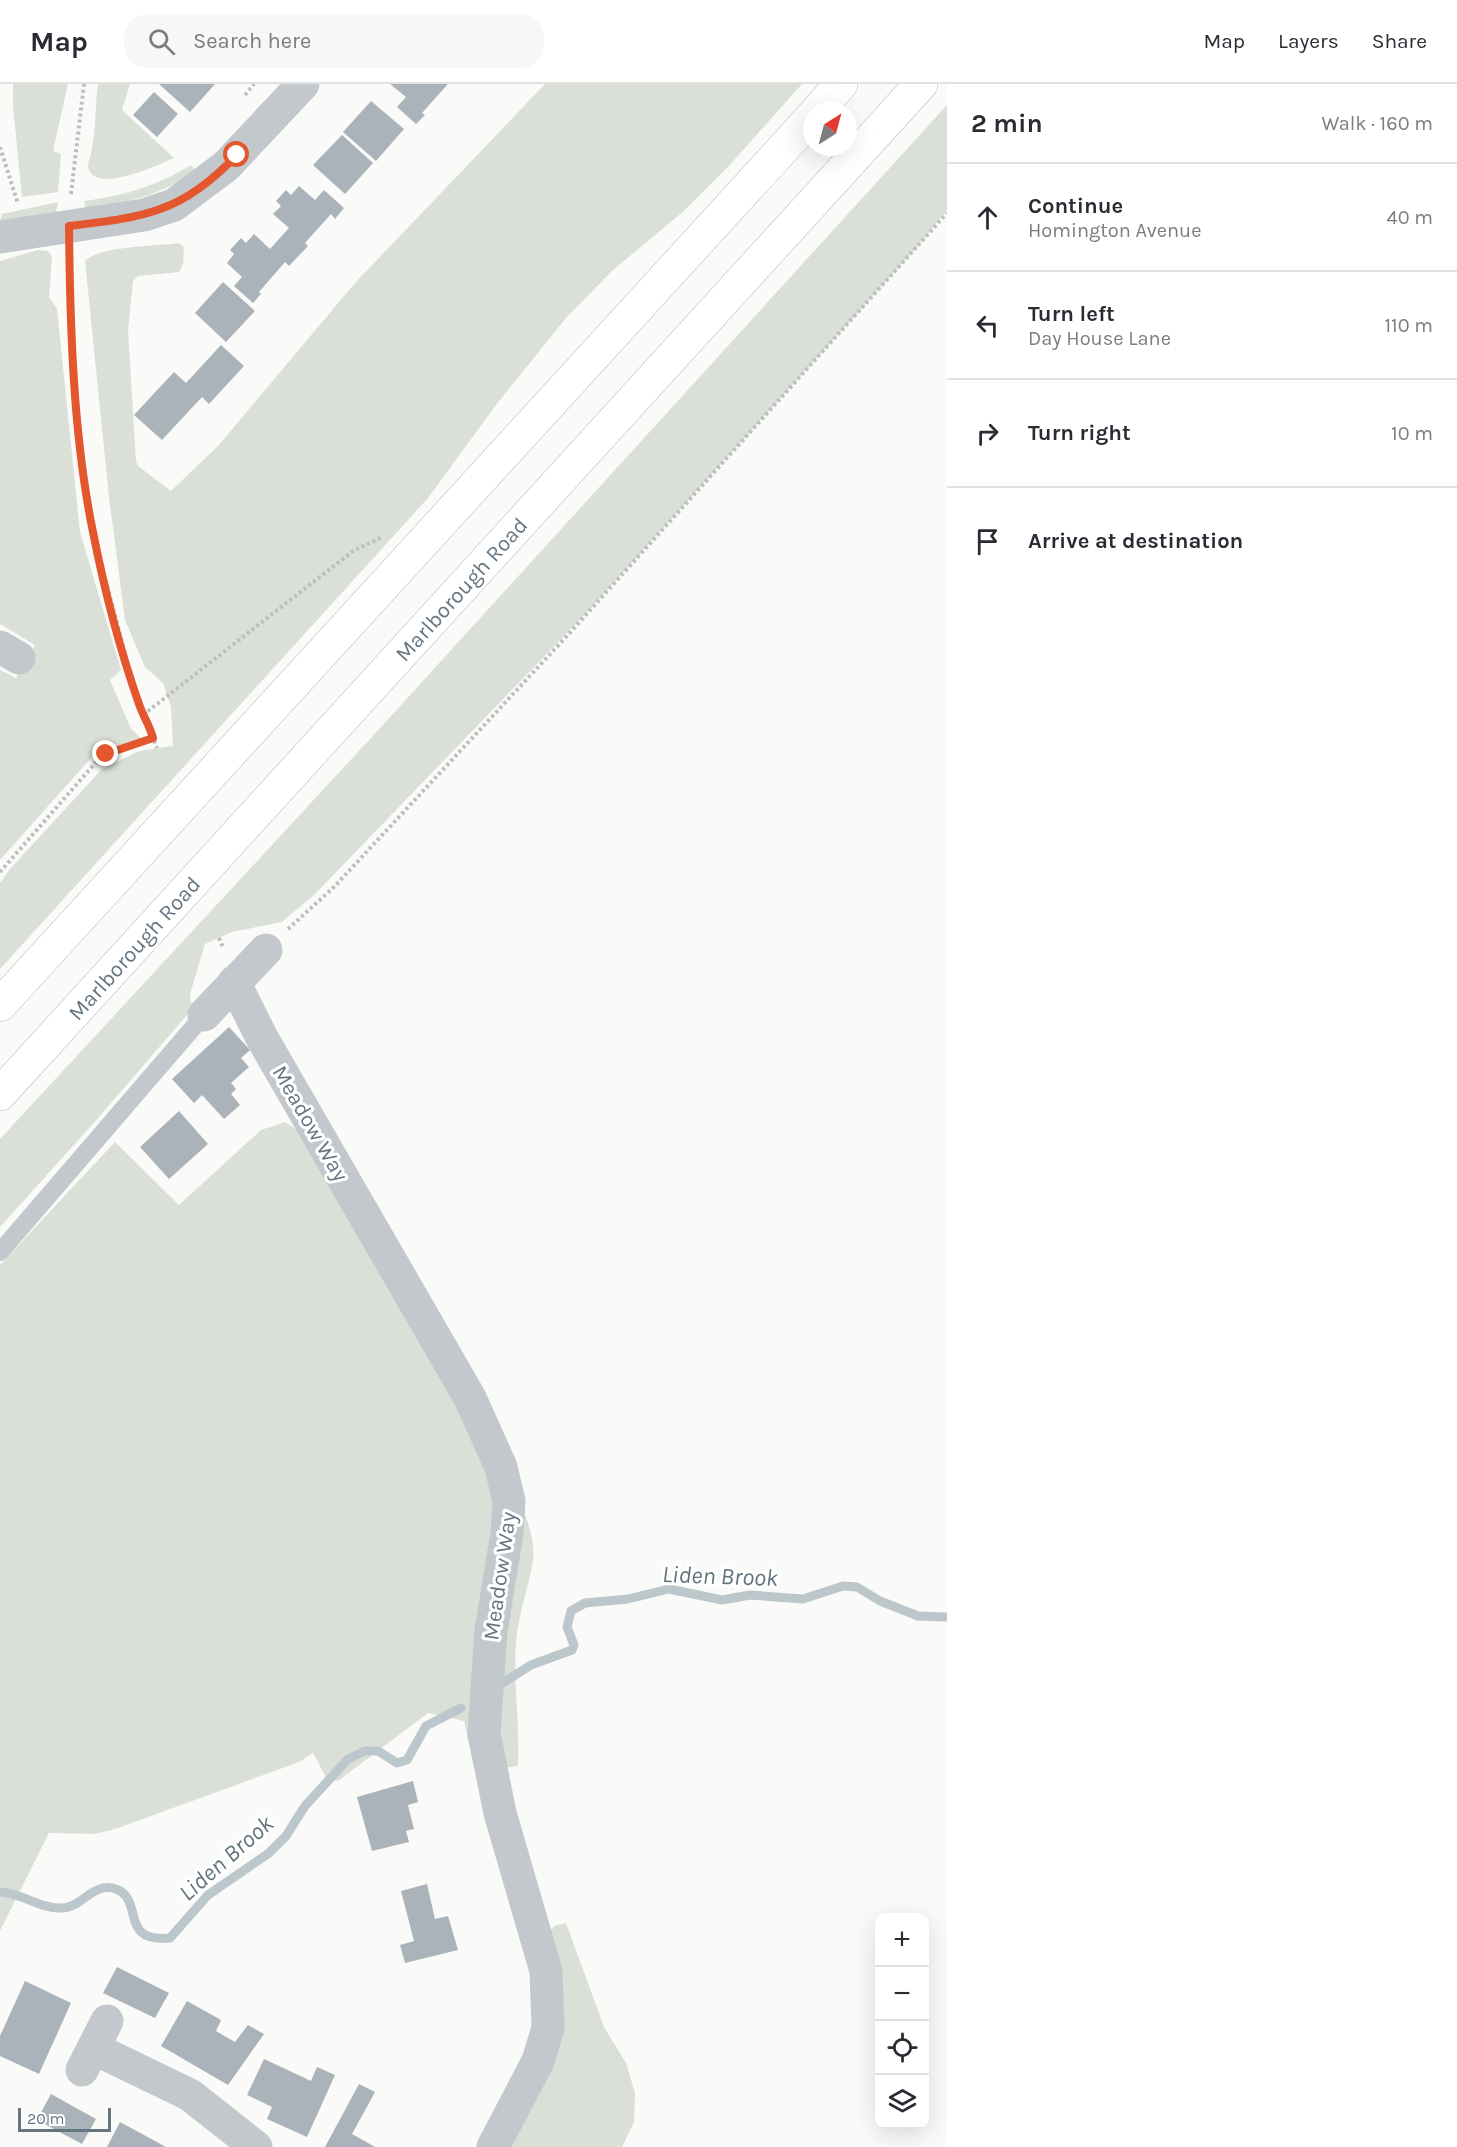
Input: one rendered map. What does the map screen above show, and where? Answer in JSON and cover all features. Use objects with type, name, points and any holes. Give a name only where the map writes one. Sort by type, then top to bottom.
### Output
[{"type":"highway","points":[[825,102],[841,84]]},
{"type":"highway","name":"Marlborough Road","points":[[0,1094],[921,84]]},
{"type":"highway","points":[[0,1005],[803,127]]},
{"type":"street","points":[[0,237],[144,215],[186,198],[226,166],[303,84]]},
{"type":"street","points":[[204,1015],[266,950]]},
{"type":"street","name":"Meadow Way","points":[[234,982],[267,1048],[470,1398],[501,1467],[509,1501],[491,1631],[484,1733],[500,1813],[546,1971],[548,2028],[538,2061],[493,2147]]},
{"type":"street","points":[[94,2046],[190,2095],[256,2147]]},
{"type":"lane","points":[[0,1252],[204,1015]]},
{"type":"path","points":[[74,159],[84,84]]},
{"type":"path","points":[[239,102],[255,84]]},
{"type":"path","points":[[0,147],[19,204]]},
{"type":"path","points":[[266,950],[334,887],[574,628],[947,213]]},
{"type":"path","points":[[69,226],[78,424],[84,481],[106,585],[143,716],[157,748]]},
{"type":"path","points":[[143,716],[353,551],[387,534],[432,535]]},
{"type":"path","points":[[0,872],[98,760],[106,754],[153,738]]},
{"type":"shaded area","points":[[13,84],[68,84],[53,151],[61,154],[58,192],[22,197]]},
{"type":"shaded area","points":[[98,84],[130,84],[122,110],[174,158],[144,171],[118,178],[106,179],[90,172],[88,166],[94,137]]},
{"type":"shaded area","points":[[545,84],[802,84],[727,168],[684,211],[612,271],[566,318],[496,405],[428,498],[0,969],[0,883],[10,869],[102,769],[139,751],[173,746],[171,707],[163,683],[145,667],[125,620],[109,497],[85,261],[102,252],[129,248],[179,243],[184,247],[183,264],[179,272],[138,276],[133,281],[128,331],[136,461],[138,466],[171,491],[218,446],[355,283]]},
{"type":"shaded area","points":[[947,105],[947,210],[919,245],[591,608],[315,894],[282,922],[232,932],[205,944],[190,994],[192,1009],[0,1227],[0,1139],[382,726]]},
{"type":"shaded area","points":[[191,165],[195,170],[157,192],[129,201],[86,210],[84,201],[139,189],[165,179]]},
{"type":"shaded area","points":[[58,202],[56,212],[0,221],[2,214]]},
{"type":"shaded area","points":[[38,250],[48,251],[52,256],[49,297],[57,309],[80,532],[121,670],[110,680],[131,729],[142,739],[100,751],[91,758],[0,860],[0,670],[16,678],[35,645],[0,624],[0,261]]},
{"type":"shaded area","points":[[285,1122],[305,1135],[506,1468],[525,1513],[532,1538],[533,1560],[516,1642],[518,1766],[475,1772],[464,1721],[428,1713],[338,1781],[327,1779],[313,1753],[299,1762],[118,1828],[95,1834],[49,1833],[0,1931],[0,1265],[115,1142],[179,1205],[261,1130]]},
{"type":"shaded area","points":[[566,1923],[604,2027],[626,2063],[635,2093],[634,2122],[622,2147],[504,2147],[526,2106],[549,1932],[554,1926]]},
{"type":"building","points":[[159,84],[215,84],[190,112]]},
{"type":"building","points":[[390,84],[448,84],[422,113],[425,115],[416,124],[397,107],[406,97]]},
{"type":"building","points":[[154,92],[178,114],[157,137],[133,115]]},
{"type":"building","points":[[371,101],[404,129],[376,161],[343,132]]},
{"type":"building","points":[[342,135],[373,163],[345,194],[313,165]]},
{"type":"building","points":[[299,186],[315,200],[324,190],[344,208],[335,219],[331,214],[305,243],[308,246],[289,266],[285,262],[259,292],[261,294],[253,303],[234,286],[242,277],[227,263],[234,254],[230,250],[241,238],[246,243],[254,234],[270,249],[289,228],[273,214],[281,206],[276,201],[286,190],[291,195]]},
{"type":"building","points":[[223,282],[255,311],[226,342],[195,313]]},
{"type":"building","points":[[221,345],[244,366],[209,404],[202,397],[162,440],[134,415],[174,372],[186,383]]},
{"type":"building","points":[[229,1027],[250,1050],[241,1058],[249,1067],[231,1083],[236,1089],[231,1094],[240,1105],[224,1119],[202,1095],[194,1103],[172,1079]]},
{"type":"building","points":[[179,1111],[208,1144],[169,1179],[140,1147]]},
{"type":"building","points":[[413,1781],[418,1802],[408,1805],[414,1829],[406,1831],[409,1842],[372,1851],[357,1797]]},
{"type":"building","points":[[427,1884],[435,1919],[448,1916],[458,1950],[405,1963],[400,1945],[414,1941],[401,1891]]},
{"type":"building","points":[[117,1967],[169,1993],[155,2018],[103,1993]]},
{"type":"building","points":[[25,1981],[71,2003],[39,2074],[0,2056],[0,2036]]},
{"type":"building","points":[[187,2001],[221,2020],[216,2031],[235,2042],[248,2025],[264,2034],[228,2085],[161,2046]]},
{"type":"building","points":[[264,2059],[311,2081],[317,2067],[335,2075],[307,2137],[267,2119],[272,2107],[247,2095]]},
{"type":"building","points":[[359,2084],[375,2092],[352,2134],[375,2147],[325,2147]]},
{"type":"building","points":[[51,2094],[96,2119],[82,2144],[37,2120]]},
{"type":"building","points":[[120,2122],[166,2147],[107,2147]]},
{"type":"waterway","name":"Liden Brook","points":[[501,1684],[531,1665],[572,1650],[574,1645],[567,1627],[571,1611],[585,1603],[628,1599],[669,1589],[722,1600],[750,1595],[803,1599],[843,1586],[857,1587],[880,1601],[918,1616],[947,1617]]},
{"type":"waterway","name":"Liden Brook","points":[[0,1892],[45,1906],[62,1908],[76,1904],[94,1891],[116,1889],[125,1894],[138,1928],[144,1934],[154,1938],[170,1938],[208,1895],[269,1853],[286,1836],[305,1806],[348,1759],[365,1751],[378,1751],[397,1763],[407,1760],[426,1726],[461,1708]]},
{"type":"route","points":[[106,754],[153,738],[138,702],[109,596],[93,533],[84,481],[78,424],[69,226],[144,215],[166,208],[199,189],[237,155]]}]
